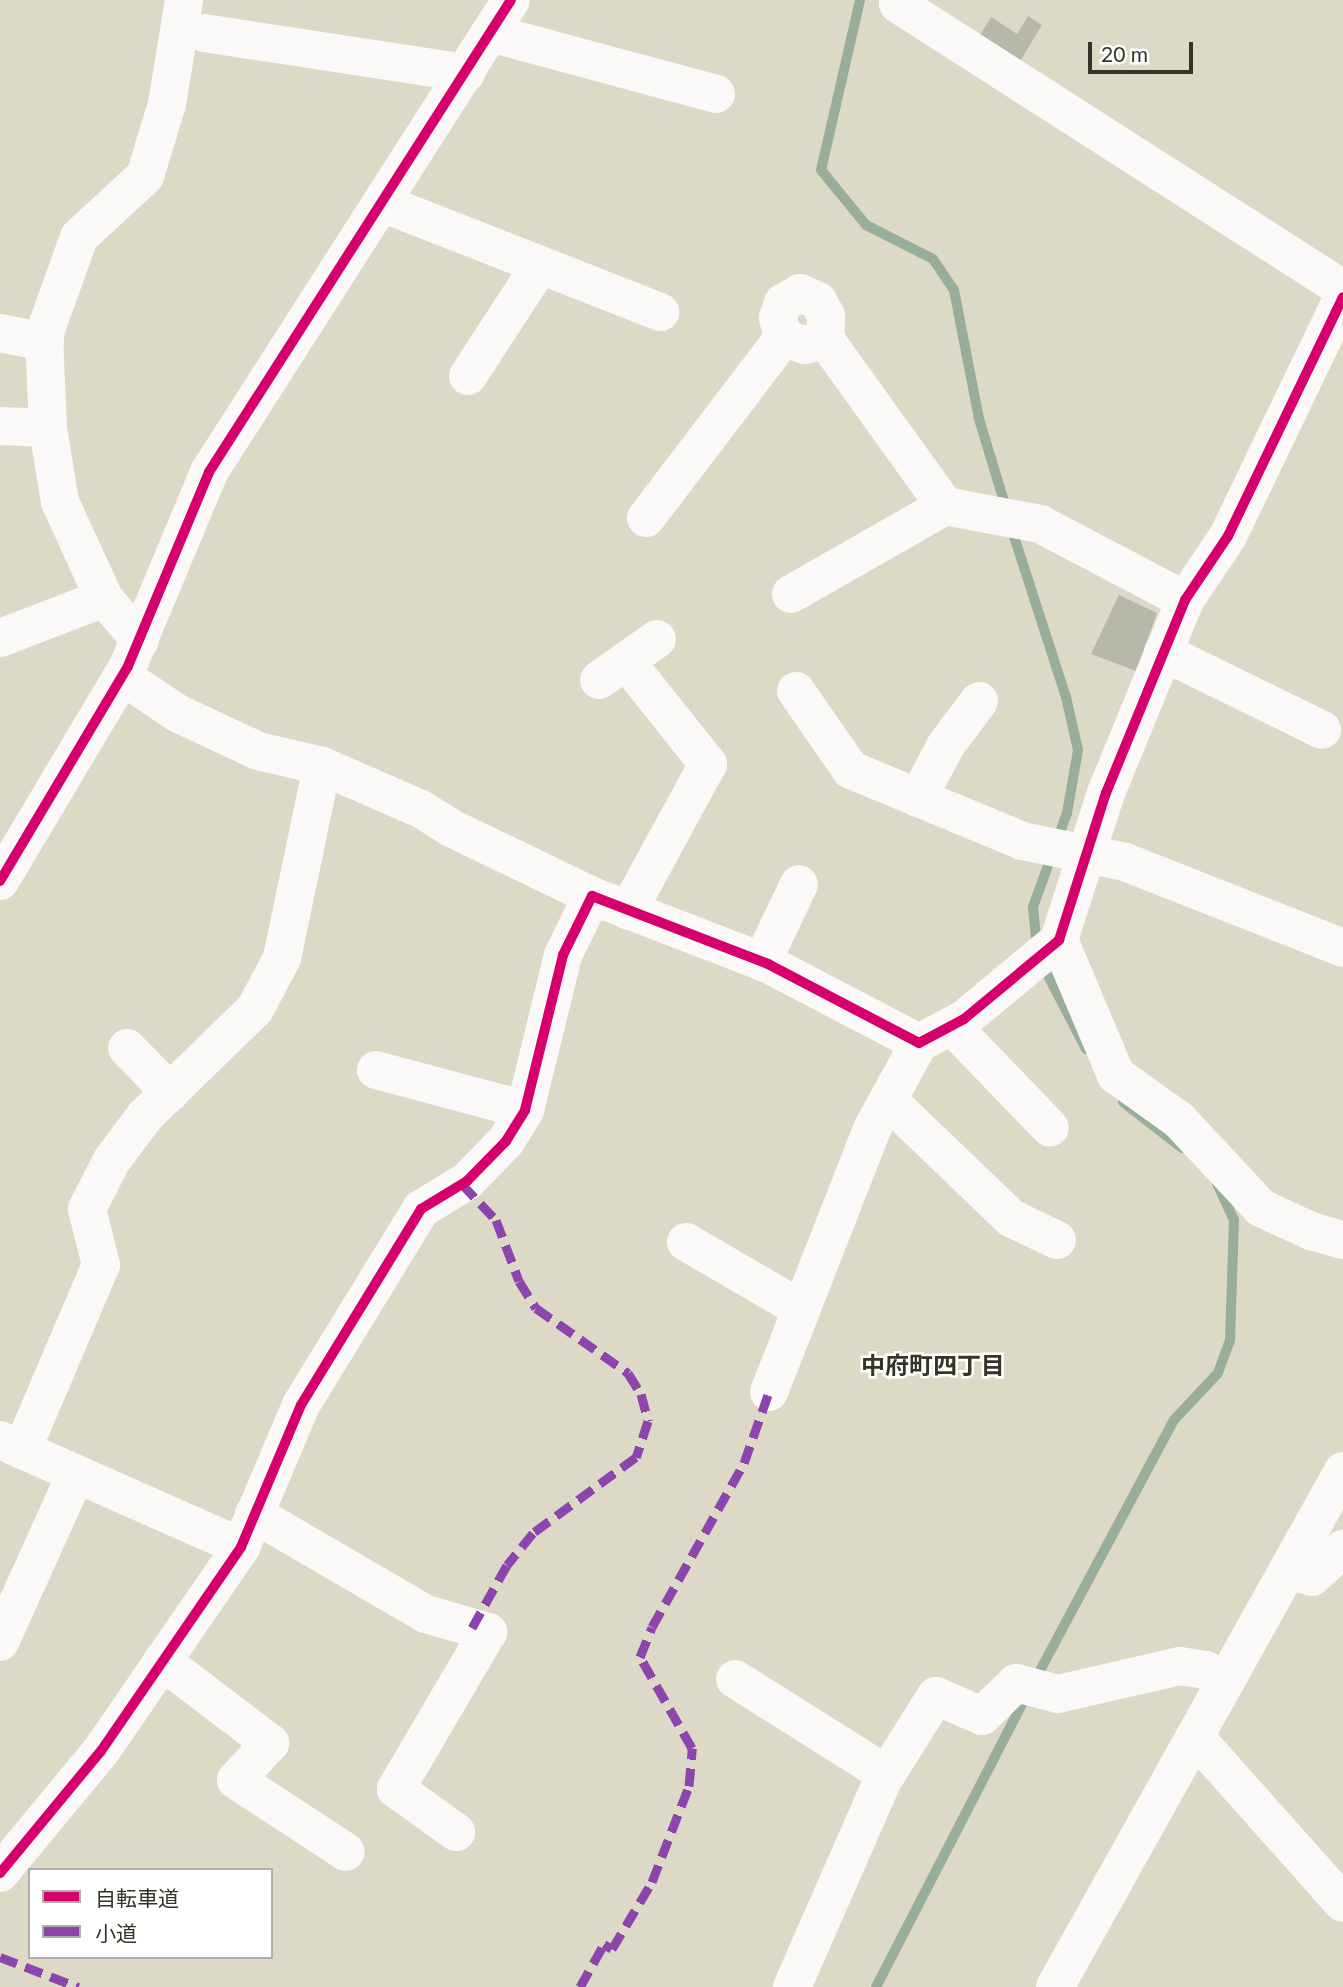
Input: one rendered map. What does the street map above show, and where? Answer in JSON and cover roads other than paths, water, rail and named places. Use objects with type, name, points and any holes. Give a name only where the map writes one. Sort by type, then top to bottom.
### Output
[{"type":"street","points":[[140,640],[104,598],[60,502],[48,428],[45,342],[79,237],[145,176],[167,104],[184,0]]},
{"type":"street","points":[[0,881],[122,676],[140,640],[209,472],[511,0]]},
{"type":"street","points":[[901,0],[898,5],[1343,289]]},
{"type":"street","points":[[204,33],[466,73]]},
{"type":"street","points":[[490,33],[716,94]]},
{"type":"street","points":[[382,203],[660,312]]},
{"type":"street","points":[[468,376],[540,265]]},
{"type":"street","points":[[769,1392],[888,1100],[919,1043],[953,1026],[1047,950],[1070,851],[1185,600],[1228,536],[1343,298]]},
{"type":"street","points":[[0,333],[45,342]]},
{"type":"street","points":[[646,518],[783,338],[805,345],[825,339],[945,506]]},
{"type":"street","points":[[0,426],[48,428]]},
{"type":"street","points":[[791,594],[945,506],[1033,523],[1185,600]]},
{"type":"street","points":[[0,638],[104,598]]},
{"type":"street","points":[[628,911],[708,764],[613,671],[657,639]]},
{"type":"street","points":[[1163,652],[1322,730]]},
{"type":"street","points":[[122,676],[177,713],[258,751],[322,766],[421,809],[451,828],[592,896],[762,962],[919,1043]]},
{"type":"street","points":[[796,691],[851,770],[918,798],[1070,851],[1125,862],[1343,948]]},
{"type":"street","points":[[918,798],[946,745],[979,701]]},
{"type":"street","points":[[322,766],[282,958],[256,1009],[145,1116],[112,1160],[87,1209],[101,1265],[11,1445],[76,1474],[247,1530],[426,1614],[488,1632],[396,1788],[456,1832]]},
{"type":"street","points":[[762,962],[799,884]]},
{"type":"street","points":[[0,1873],[101,1751],[247,1530],[301,1405],[421,1209],[467,1181],[506,1142],[525,1110],[563,955],[592,896]]},
{"type":"street","points":[[1047,950],[1116,1075],[1179,1120],[1261,1208],[1311,1231],[1343,1240]]},
{"type":"street","points":[[953,1026],[1050,1128]]},
{"type":"street","points":[[127,1048],[170,1092]]},
{"type":"street","points":[[376,1070],[525,1110]]},
{"type":"street","points":[[888,1100],[1012,1218],[1056,1240]]},
{"type":"street","points":[[686,1242],[801,1309]]},
{"type":"street","points":[[1055,1987],[1343,1471]]},
{"type":"street","points":[[0,1642],[76,1474]]},
{"type":"street","points":[[1288,1570],[1312,1577],[1343,1549]]},
{"type":"street","points":[[162,1661],[270,1743],[236,1780],[346,1852]]},
{"type":"street","points":[[792,1987],[886,1774],[936,1696],[982,1716],[1028,1687],[1058,1694],[1180,1666],[1206,1670],[1225,1683]]},
{"type":"street","points":[[734,1679],[886,1774]]},
{"type":"street","points":[[1195,1737],[1343,1903]]},
{"type":"waterway","points":[[860,0],[821,170],[866,225],[933,259],[954,290],[979,419],[1006,508]]},
{"type":"waterway","points":[[1011,527],[1066,697],[1078,750],[1067,813],[1033,907],[1037,949]]},
{"type":"waterway","points":[[1042,964],[1086,1049]]},
{"type":"waterway","points":[[1123,1102],[1182,1148]]},
{"type":"waterway","points":[[1035,1680],[1174,1420],[1218,1373],[1230,1340],[1234,1220],[1217,1184]]},
{"type":"waterway","points":[[876,1987],[1027,1694]]},
{"type":"district","name":"中府町四丁目","points":[[933,1365]]}]
